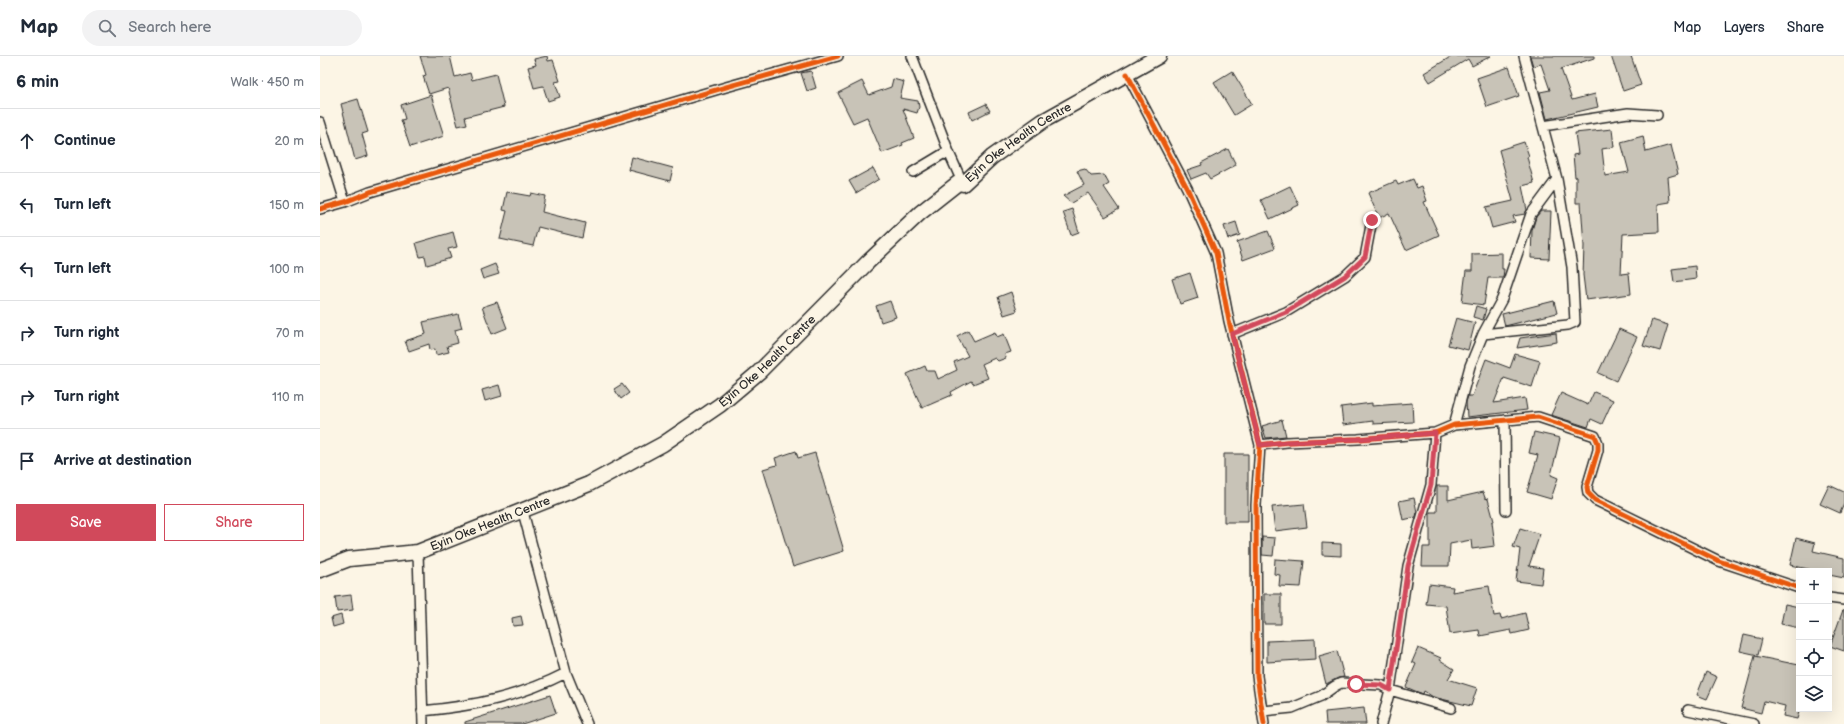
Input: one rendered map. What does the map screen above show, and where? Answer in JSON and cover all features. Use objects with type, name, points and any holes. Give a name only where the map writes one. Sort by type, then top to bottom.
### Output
[{"type":"main road","name":"Eyin Oke Health Centre","points":[[320,570],[349,559],[418,552],[523,512],[589,484],[623,468],[663,444],[720,405],[758,372],[868,262],[920,213],[958,183],[964,184],[992,156],[1043,121],[1159,56]]},
{"type":"street","points":[[320,209],[345,202],[370,192],[726,87],[838,56]]},
{"type":"street","points":[[912,56],[950,155],[964,184]]},
{"type":"street","points":[[1483,334],[1568,325],[1575,322],[1572,267],[1557,179],[1524,56]]},
{"type":"street","points":[[1127,74],[1187,188],[1216,253],[1232,334],[1260,445],[1256,505],[1257,668],[1264,724]]},
{"type":"street","points":[[1543,126],[1628,113],[1656,114]]},
{"type":"street","points":[[320,122],[345,202]]},
{"type":"street","points":[[913,172],[943,154],[950,155]]},
{"type":"street","points":[[1454,425],[1470,366],[1483,334],[1502,299],[1531,214],[1557,179]]},
{"type":"street","points":[[1232,334],[1286,312],[1345,276],[1365,257],[1372,220]]},
{"type":"street","points":[[1260,445],[1435,433],[1454,425],[1538,417],[1595,436],[1598,443],[1598,450],[1587,487],[1588,493],[1595,500],[1719,561],[1796,587]]},
{"type":"street","points":[[1504,420],[1506,510]]},
{"type":"street","points":[[1381,724],[1390,690],[1408,566],[1431,485],[1435,433]]},
{"type":"street","points":[[523,512],[566,672],[587,724]]},
{"type":"street","points":[[418,552],[422,724]]},
{"type":"street","points":[[1832,598],[1844,600]]},
{"type":"street","points":[[422,711],[459,708],[498,700],[542,685],[566,672]]},
{"type":"street","points":[[1263,711],[1292,708],[1321,696],[1341,683],[1381,685],[1390,690],[1451,708]]},
{"type":"street","points":[[1688,710],[1754,724]]},
{"type":"building","points":[[420,56],[450,56],[455,77],[470,73],[472,80],[496,74],[504,107],[465,117],[467,124],[458,126],[448,88],[429,94],[423,76],[426,75]]},
{"type":"building","points":[[547,56],[548,61],[553,60],[560,81],[555,82],[560,97],[548,101],[543,86],[534,88],[528,67],[536,65],[534,59]]},
{"type":"building","points":[[1452,56],[1491,56],[1472,66],[1468,59],[1430,82],[1424,73]]},
{"type":"building","points":[[1530,56],[1594,56],[1594,58],[1561,69],[1572,100],[1595,94],[1598,107],[1547,119],[1540,92],[1550,90],[1541,64],[1533,66]]},
{"type":"building","points":[[1611,56],[1631,56],[1641,85],[1623,91]]},
{"type":"building","points":[[1509,67],[1519,96],[1487,107],[1477,78]]},
{"type":"building","points":[[811,71],[816,88],[807,91],[801,73]]},
{"type":"building","points":[[1232,71],[1252,104],[1234,115],[1214,82]]},
{"type":"building","points":[[893,79],[904,82],[900,98],[918,101],[919,107],[917,113],[903,109],[914,138],[902,143],[903,145],[882,153],[867,117],[853,123],[838,93],[862,81],[869,95],[891,87]]},
{"type":"building","points":[[431,95],[444,136],[410,147],[401,120],[405,119],[401,105]]},
{"type":"building","points":[[358,99],[368,132],[362,134],[368,156],[355,160],[341,104]]},
{"type":"building","points":[[986,104],[990,111],[972,120],[969,112]]},
{"type":"building","points":[[1612,129],[1614,147],[1602,149],[1605,176],[1629,172],[1621,142],[1643,136],[1646,152],[1671,145],[1678,174],[1668,177],[1670,202],[1658,204],[1659,232],[1623,234],[1621,274],[1629,273],[1631,294],[1586,300],[1583,275],[1584,246],[1581,203],[1576,203],[1576,177],[1573,155],[1578,154],[1575,133]]},
{"type":"building","points":[[1524,142],[1529,156],[1527,157],[1534,183],[1522,186],[1527,210],[1525,214],[1513,216],[1515,222],[1492,228],[1486,207],[1513,201],[1499,150]]},
{"type":"building","points":[[1228,149],[1236,165],[1210,179],[1206,173],[1191,179],[1187,170],[1202,165],[1201,163]]},
{"type":"building","points":[[632,157],[673,168],[670,181],[629,170]]},
{"type":"building","points":[[873,168],[879,179],[856,193],[849,181]]},
{"type":"building","points":[[1085,169],[1091,176],[1104,175],[1109,184],[1104,187],[1119,209],[1105,217],[1088,193],[1071,203],[1063,196],[1084,185],[1077,171]]},
{"type":"building","points":[[1413,179],[1417,188],[1422,186],[1427,201],[1424,202],[1439,235],[1406,250],[1389,213],[1379,218],[1368,193],[1396,181],[1398,185]]},
{"type":"building","points":[[1290,186],[1299,205],[1270,219],[1261,200]]},
{"type":"building","points":[[507,192],[530,196],[531,193],[545,196],[542,212],[585,223],[582,238],[538,227],[533,246],[500,239],[507,211],[503,210]]},
{"type":"building","points":[[1072,209],[1079,232],[1071,235],[1063,212]]},
{"type":"building","points":[[1541,211],[1551,211],[1549,259],[1531,258],[1532,230],[1536,217]]},
{"type":"building","points":[[1236,222],[1240,235],[1228,239],[1224,226]]},
{"type":"building","points":[[1268,231],[1275,248],[1243,260],[1237,242]]},
{"type":"building","points":[[453,232],[457,247],[448,249],[451,258],[427,265],[425,256],[420,257],[416,243]]},
{"type":"building","points":[[1502,253],[1502,269],[1504,269],[1503,278],[1488,278],[1484,305],[1462,302],[1466,271],[1472,271],[1472,254]]},
{"type":"building","points":[[495,264],[499,274],[483,279],[480,270]]},
{"type":"building","points":[[1695,266],[1696,279],[1674,282],[1672,269]]},
{"type":"building","points":[[1190,273],[1198,298],[1180,304],[1172,279]]},
{"type":"building","points":[[1011,292],[1017,311],[1004,315],[998,297]]},
{"type":"building","points":[[890,301],[896,317],[881,322],[876,306]]},
{"type":"building","points":[[1554,301],[1557,313],[1505,326],[1502,314]]},
{"type":"building","points":[[497,302],[507,328],[492,334],[482,307]]},
{"type":"building","points":[[1476,306],[1486,309],[1483,320],[1473,317]]},
{"type":"building","points":[[458,314],[462,328],[455,330],[458,343],[447,346],[449,352],[436,355],[435,349],[430,350],[429,344],[409,351],[405,341],[426,334],[423,322]]},
{"type":"building","points":[[1456,318],[1475,323],[1468,350],[1448,345]]},
{"type":"building","points":[[1652,320],[1668,325],[1660,351],[1643,346]]},
{"type":"building","points":[[1619,329],[1637,337],[1616,381],[1598,373]]},
{"type":"building","points":[[968,330],[974,341],[995,332],[997,337],[1004,334],[1011,352],[1005,354],[1006,358],[998,361],[995,358],[982,364],[988,378],[973,384],[971,381],[951,392],[952,395],[922,408],[907,374],[925,366],[927,371],[935,371],[938,379],[957,370],[954,362],[968,356],[957,336]]},
{"type":"building","points":[[1556,333],[1557,342],[1517,348],[1520,338]]},
{"type":"building","points":[[1515,354],[1540,361],[1532,387],[1504,378],[1494,403],[1525,398],[1527,410],[1467,417],[1466,402],[1468,396],[1472,396],[1486,359],[1510,368]]},
{"type":"building","points":[[622,384],[629,393],[621,399],[614,389]]},
{"type":"building","points":[[499,385],[502,396],[485,401],[482,390]]},
{"type":"building","points":[[1594,392],[1613,400],[1602,424],[1591,419],[1588,427],[1551,415],[1561,393],[1588,405]]},
{"type":"building","points":[[1372,403],[1372,406],[1412,403],[1413,422],[1373,424],[1373,421],[1343,425],[1341,407]]},
{"type":"building","points":[[1282,420],[1286,436],[1266,438],[1262,426]]},
{"type":"building","points":[[1534,432],[1560,438],[1551,475],[1558,478],[1551,499],[1527,492],[1538,455],[1529,453]]},
{"type":"building","points":[[796,451],[798,458],[815,453],[844,551],[793,567],[763,469],[777,465],[775,458]]},
{"type":"building","points":[[1224,454],[1248,454],[1248,522],[1224,522]]},
{"type":"building","points":[[1829,485],[1844,492],[1844,504],[1840,513],[1820,504]]},
{"type":"building","points":[[1437,486],[1448,486],[1448,500],[1483,492],[1485,498],[1488,499],[1494,521],[1492,522],[1495,546],[1472,549],[1471,540],[1450,544],[1449,566],[1422,566],[1423,547],[1430,547],[1430,512],[1437,512]]},
{"type":"building","points":[[1414,498],[1417,512],[1416,517],[1403,520],[1399,501]]},
{"type":"building","points":[[1304,504],[1307,527],[1275,531],[1272,507]]},
{"type":"building","points":[[1520,528],[1540,534],[1529,566],[1543,568],[1541,584],[1516,581],[1520,549],[1513,547]]},
{"type":"building","points":[[1262,537],[1275,538],[1273,556],[1262,555]]},
{"type":"building","points":[[1796,538],[1815,543],[1813,551],[1844,558],[1844,578],[1832,576],[1832,568],[1804,568],[1790,565]]},
{"type":"building","points":[[1322,543],[1341,544],[1341,556],[1322,555]]},
{"type":"building","points":[[1275,559],[1304,561],[1301,587],[1279,586],[1280,575],[1274,574]]},
{"type":"building","points":[[1429,584],[1453,587],[1452,592],[1489,586],[1494,616],[1500,615],[1501,619],[1525,613],[1529,630],[1512,634],[1511,630],[1480,636],[1479,630],[1450,634],[1446,606],[1426,604]]},
{"type":"building","points":[[1264,594],[1281,594],[1281,624],[1264,624]]},
{"type":"building","points":[[351,595],[353,610],[337,612],[335,597]]},
{"type":"building","points":[[1785,604],[1796,606],[1796,627],[1781,624]]},
{"type":"building","points":[[1844,610],[1844,651],[1832,647],[1832,640]]},
{"type":"building","points":[[341,615],[343,624],[333,627],[331,618]]},
{"type":"building","points":[[521,616],[523,625],[513,626],[512,618]]},
{"type":"building","points":[[1744,635],[1762,639],[1758,655],[1740,651]]},
{"type":"building","points":[[1315,639],[1316,659],[1267,662],[1267,641]]},
{"type":"building","points":[[1418,648],[1441,658],[1440,660],[1454,669],[1448,679],[1477,688],[1471,706],[1433,697],[1424,691],[1423,694],[1406,687],[1416,664],[1412,662]]},
{"type":"building","points":[[1337,651],[1344,677],[1338,678],[1326,684],[1319,656]]},
{"type":"building","points":[[1755,656],[1796,664],[1796,712],[1799,712],[1797,719],[1783,716],[1785,706],[1764,701],[1761,713],[1741,708]]},
{"type":"building","points":[[1706,672],[1717,677],[1707,699],[1697,695]]},
{"type":"building","points":[[550,695],[556,713],[522,724],[465,724],[465,722]]},
{"type":"building","points":[[1364,708],[1366,724],[1326,724],[1325,712]]},
{"type":"cycle path","points":[[320,209],[345,202],[370,192],[726,87],[838,56]]},
{"type":"cycle path","points":[[1127,74],[1187,188],[1216,253],[1229,321],[1260,445],[1256,505],[1257,676],[1264,724]]},
{"type":"cycle path","points":[[1260,445],[1435,433],[1454,425],[1538,417],[1595,436],[1598,443],[1598,450],[1587,487],[1588,493],[1595,500],[1719,561],[1796,587]]},
{"type":"route","points":[[1356,684],[1381,685],[1390,690],[1408,566],[1431,485],[1435,433],[1260,445],[1232,334],[1286,312],[1345,276],[1365,257],[1372,220]]}]
